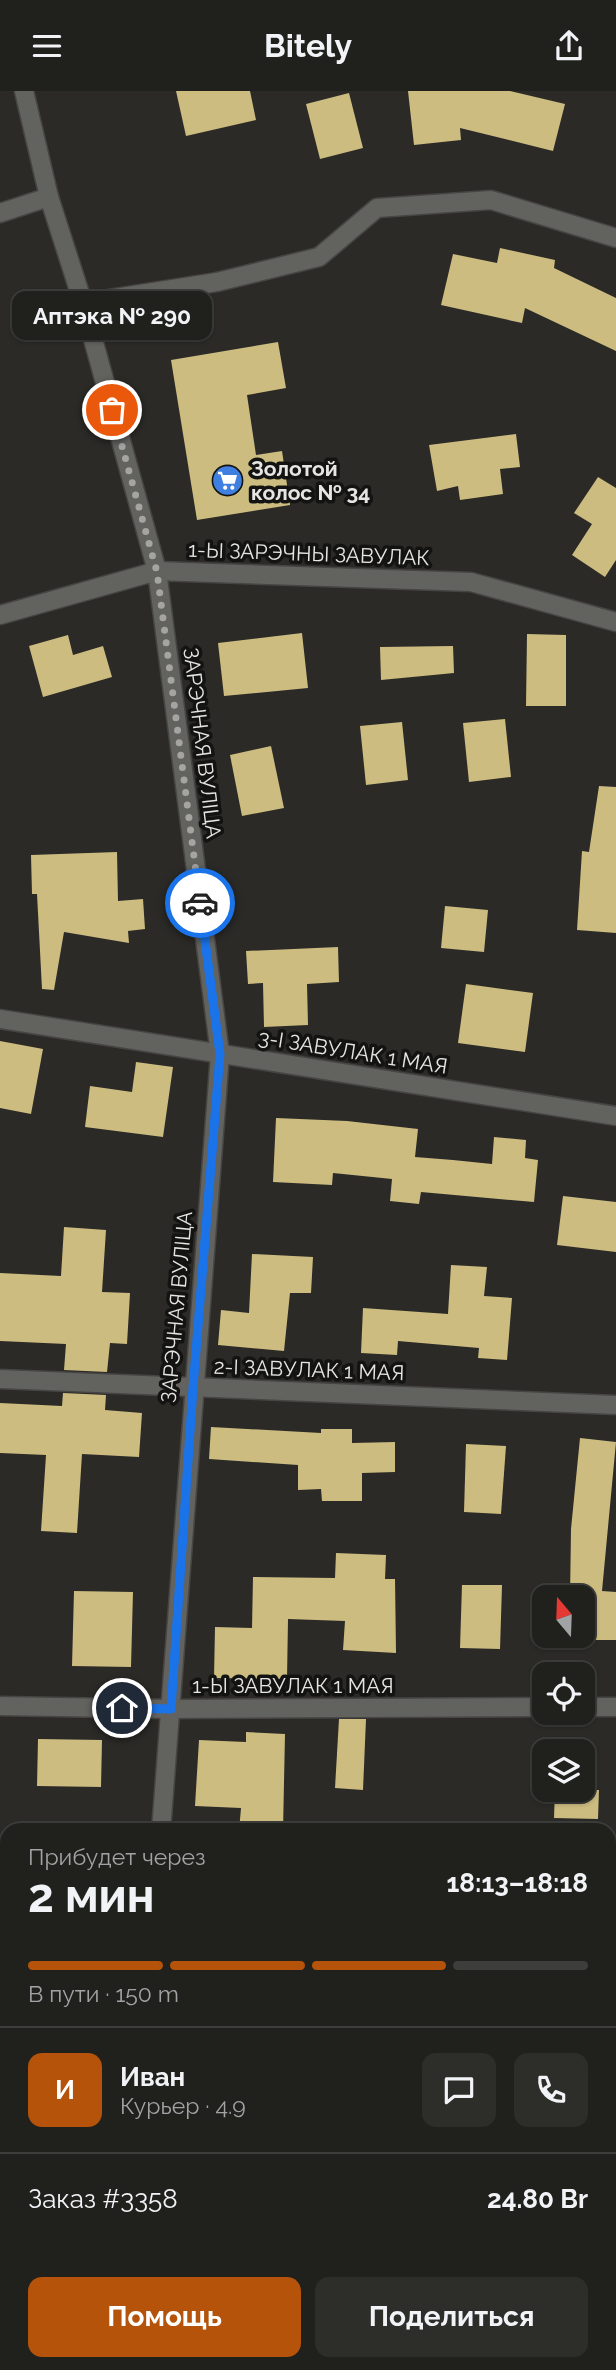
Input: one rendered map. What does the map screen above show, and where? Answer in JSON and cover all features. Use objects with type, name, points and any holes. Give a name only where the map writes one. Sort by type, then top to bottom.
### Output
[{"type":"street","name":"ЗАРЭЧНАЯ ВУЛІЦА","points":[[24,91],[49,197],[83,303],[157,572],[220,1054],[162,1823]]},
{"type":"street","points":[[0,213],[49,197]]},
{"type":"street","points":[[83,303],[217,282],[319,257],[377,208],[491,200],[616,238]]},
{"type":"street","name":"1-Ы ЗАРЭЧНЫ ЗАВУЛАК","points":[[0,615],[157,572],[471,582],[616,622]]},
{"type":"street","name":"3-І ЗАВУЛАК 1 МАЯ","points":[[0,1019],[616,1116]]},
{"type":"street","name":"2-І ЗАВУЛАК 1 МАЯ","points":[[0,1379],[616,1405]]},
{"type":"street","name":"1-Ы ЗАВУЛАК 1 МАЯ","points":[[0,1706],[171,1709],[532,1707]]},
{"type":"street","points":[[595,1707],[616,1707]]},
{"type":"building","points":[[176,91],[250,91],[256,120],[186,136]]},
{"type":"building","points":[[408,91],[510,91],[565,104],[553,151],[460,128],[461,140],[414,145]]},
{"type":"building","points":[[349,93],[363,148],[320,159],[306,104]]},
{"type":"building","points":[[500,248],[555,260],[554,268],[616,298],[616,351],[525,308],[522,323],[441,305],[453,254],[497,263]]},
{"type":"building","points":[[278,342],[286,388],[247,395],[256,455],[282,451],[290,505],[197,520],[171,360]]},
{"type":"building","points":[[516,434],[520,467],[500,469],[503,494],[460,500],[458,486],[437,491],[429,445]]},
{"type":"building","points":[[598,477],[616,488],[616,560],[605,577],[572,555],[592,524],[574,513]]},
{"type":"building","points":[[302,633],[308,688],[224,696],[218,643]]},
{"type":"building","points":[[527,634],[566,635],[566,706],[526,706]]},
{"type":"building","points":[[68,635],[73,655],[103,646],[112,677],[43,697],[29,646]]},
{"type":"building","points":[[453,646],[454,673],[381,680],[380,647]]},
{"type":"building","points":[[505,719],[511,777],[469,782],[463,723]]},
{"type":"building","points":[[402,722],[408,780],[366,785],[360,726]]},
{"type":"building","points":[[271,746],[284,808],[242,816],[230,755]]},
{"type":"building","points":[[599,786],[616,787],[616,933],[577,930],[582,851],[589,852]]},
{"type":"building","points":[[117,852],[118,901],[143,899],[145,929],[128,931],[129,943],[64,932],[54,990],[42,989],[37,894],[32,894],[31,855]]},
{"type":"building","points":[[445,906],[488,910],[484,952],[441,948]]},
{"type":"building","points":[[338,947],[339,982],[307,984],[308,1025],[264,1027],[263,983],[248,984],[246,951]]},
{"type":"building","points":[[466,984],[533,993],[525,1052],[458,1043]]},
{"type":"building","points":[[0,1041],[43,1049],[31,1114],[0,1108]]},
{"type":"building","points":[[136,1062],[173,1067],[163,1137],[85,1127],[90,1086],[132,1092]]},
{"type":"building","points":[[276,1118],[347,1121],[418,1129],[415,1157],[492,1164],[494,1137],[526,1140],[525,1158],[538,1160],[534,1202],[421,1192],[419,1204],[390,1201],[392,1179],[333,1173],[332,1185],[273,1182]]},
{"type":"building","points":[[563,1196],[616,1202],[616,1252],[557,1245]]},
{"type":"building","points":[[64,1227],[106,1230],[102,1292],[130,1293],[127,1344],[110,1343],[107,1372],[64,1370],[66,1344],[0,1341],[0,1273],[61,1276]]},
{"type":"building","points":[[252,1254],[313,1257],[311,1293],[290,1293],[284,1351],[218,1345],[221,1310],[249,1313]]},
{"type":"building","points":[[451,1265],[487,1267],[484,1296],[512,1298],[507,1360],[478,1358],[479,1348],[398,1341],[397,1355],[361,1353],[363,1308],[448,1314]]},
{"type":"building","points":[[63,1393],[106,1395],[105,1410],[142,1413],[139,1457],[82,1454],[77,1533],[41,1531],[46,1455],[0,1453],[0,1403],[62,1406]]},
{"type":"building","points":[[211,1427],[321,1433],[321,1429],[352,1429],[352,1443],[395,1442],[395,1472],[362,1473],[362,1501],[322,1501],[321,1489],[298,1490],[298,1465],[209,1459]]},
{"type":"building","points":[[580,1438],[616,1442],[602,1591],[616,1592],[616,1640],[595,1640],[595,1585],[570,1585],[571,1529]]},
{"type":"building","points":[[466,1444],[506,1446],[501,1514],[464,1512]]},
{"type":"building","points":[[336,1553],[386,1555],[385,1579],[395,1579],[396,1653],[343,1650],[345,1621],[288,1619],[287,1679],[214,1678],[215,1627],[252,1628],[253,1577],[335,1578]]},
{"type":"building","points":[[462,1585],[502,1585],[500,1649],[460,1648]]},
{"type":"building","points":[[74,1591],[133,1592],[131,1667],[72,1666]]},
{"type":"building","points":[[339,1719],[366,1719],[363,1790],[335,1788]]},
{"type":"building","points":[[246,1732],[285,1734],[283,1823],[240,1823],[241,1808],[195,1806],[199,1740],[246,1742]]},
{"type":"building","points":[[38,1739],[102,1740],[101,1787],[37,1786]]},
{"type":"building","points":[[595,1790],[599,1790],[598,1819],[554,1818],[555,1802],[595,1802]]},
{"type":"way so far","points":[[112,410],[157,572],[200,903]]},
{"type":"place","name":"Аптэка № 290","points":[[112,410]]},
{"type":"place","name":"Золотой колос № 34","points":[[228,481]]},
{"type":"route","points":[[122,1708],[171,1709],[220,1054],[200,903]]}]
